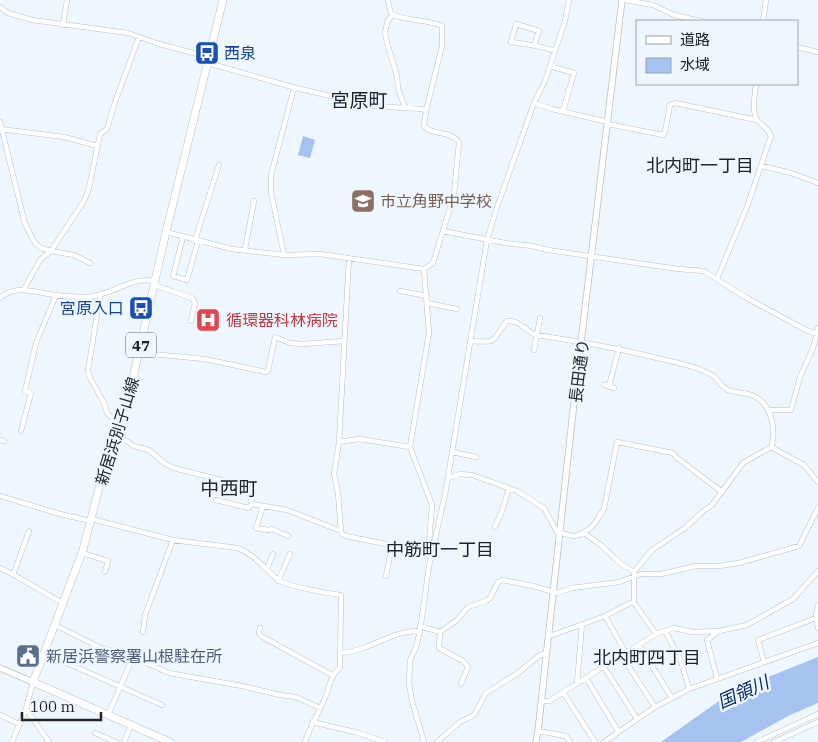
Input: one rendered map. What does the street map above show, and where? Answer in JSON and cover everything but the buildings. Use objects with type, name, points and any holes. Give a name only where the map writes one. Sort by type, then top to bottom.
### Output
[{"type":"main road","name":"新居浜別子山線","points":[[34,682],[82,553],[106,464],[133,378],[166,232],[223,0]]},
{"type":"main road","points":[[34,682],[170,742]]},
{"type":"street","points":[[62,25],[67,0]]},
{"type":"street","points":[[166,232],[232,249],[284,254],[312,254],[424,269],[433,263],[454,195],[460,142],[455,136],[427,130],[424,126],[442,46],[442,26],[425,20],[399,18],[391,13],[388,0]]},
{"type":"street","points":[[429,555],[448,478],[487,240],[534,103],[541,92],[550,66],[565,21],[569,0]]},
{"type":"street","points":[[624,0],[653,5],[674,14],[697,20]]},
{"type":"street","name":"長田通り","points":[[536,742],[552,593],[624,0]]},
{"type":"street","points":[[763,20],[766,0]]},
{"type":"street","points":[[0,7],[8,13],[32,20],[128,33],[294,88],[373,106],[426,111]]},
{"type":"street","points":[[393,15],[388,20],[385,32],[397,76],[398,88],[405,108]]},
{"type":"street","points":[[534,46],[539,32],[516,24],[511,42],[555,51]]},
{"type":"street","points":[[24,289],[40,260],[51,251],[84,201],[89,188],[100,134],[107,129],[139,37]]},
{"type":"street","points":[[798,47],[818,52]]},
{"type":"street","points":[[550,66],[574,73],[563,111]]},
{"type":"street","points":[[756,85],[755,113],[757,120]]},
{"type":"street","points":[[284,254],[271,192],[271,175],[294,88]]},
{"type":"street","points":[[534,103],[608,123],[663,134],[670,105],[675,103],[757,120],[768,128],[771,136],[762,166],[717,279]]},
{"type":"street","points":[[0,122],[25,224],[35,243],[41,248],[74,255],[90,263]]},
{"type":"street","points":[[1,129],[64,137],[97,146]]},
{"type":"street","points":[[183,237],[172,276],[187,280],[219,165]]},
{"type":"street","points":[[762,166],[791,173],[818,184]]},
{"type":"street","points":[[245,250],[254,200]]},
{"type":"street","points":[[444,231],[487,240],[678,269],[704,271],[745,298],[806,330],[817,332],[814,348],[800,377],[791,410],[768,410]]},
{"type":"street","points":[[341,531],[338,493],[334,474],[339,442],[349,258]]},
{"type":"street","points":[[424,269],[429,333],[410,448],[432,505],[429,555],[420,628],[416,647],[410,660],[409,684],[424,742]]},
{"type":"street","points":[[1,296],[12,291],[24,289],[56,295],[100,296],[129,284],[150,280],[192,298],[195,303],[191,321]]},
{"type":"street","points":[[400,290],[427,296]]},
{"type":"street","points":[[21,431],[31,393],[25,391],[36,343],[56,295]]},
{"type":"street","points":[[100,296],[88,371],[107,413],[119,422]]},
{"type":"street","points":[[428,303],[457,309]]},
{"type":"street","points":[[534,350],[540,318]]},
{"type":"street","points":[[341,653],[362,650],[405,631],[420,628],[440,632],[458,620],[468,607],[490,598],[498,582],[502,580],[533,586],[552,593],[572,588],[619,582],[634,574],[652,550],[685,528],[712,505],[743,463],[771,446],[774,433],[766,406],[754,395],[729,390],[719,385],[712,375],[680,364],[619,348],[536,335],[528,331],[520,323],[508,320],[494,340],[487,342],[470,341]]},
{"type":"street","points":[[139,351],[204,359],[266,372],[268,371],[275,337],[290,343],[303,344],[344,341]]},
{"type":"street","points":[[604,385],[612,387],[611,368],[619,348]]},
{"type":"street","points":[[116,434],[134,446],[149,450],[164,463],[174,468],[248,487],[252,504]]},
{"type":"street","points":[[339,442],[359,439],[410,448]]},
{"type":"street","points":[[448,478],[460,474],[472,475],[510,488],[544,508],[557,532],[573,536],[584,533],[598,520],[604,509],[617,442],[673,453],[722,492]]},
{"type":"street","points":[[771,446],[804,464],[818,482]]},
{"type":"street","points":[[452,452],[476,457]]},
{"type":"street","points":[[495,527],[510,488]]},
{"type":"street","points":[[0,496],[60,514],[173,540],[238,548],[246,551],[278,581],[316,591],[341,595],[340,667],[332,676],[326,697],[305,742]]},
{"type":"street","points":[[216,500],[248,508],[252,504]]},
{"type":"street","points":[[252,504],[286,510],[341,531],[346,536],[429,555]]},
{"type":"street","points":[[263,506],[256,528],[272,529],[288,536]]},
{"type":"street","points":[[584,533],[634,574],[668,573],[696,566],[719,566],[739,563],[799,546],[818,508]]},
{"type":"street","points":[[13,575],[29,531]]},
{"type":"street","points":[[143,632],[145,615],[173,540]]},
{"type":"street","points":[[386,576],[392,545]]},
{"type":"street","points":[[82,553],[108,561],[105,572]]},
{"type":"street","points":[[267,569],[273,554]]},
{"type":"street","points":[[278,581],[290,554]]},
{"type":"street","points":[[0,568],[63,603]]},
{"type":"street","points":[[541,702],[549,701],[656,634],[674,628],[692,632],[719,631],[747,625],[793,599],[818,571]]},
{"type":"street","points":[[634,574],[634,603],[656,634]]},
{"type":"street","points":[[548,635],[553,635],[605,616],[630,603],[634,603]]},
{"type":"street","points":[[818,605],[816,618],[818,628]]},
{"type":"street","points":[[605,616],[624,654],[655,707]]},
{"type":"street","points":[[764,662],[758,640],[816,618]]},
{"type":"street","points":[[577,684],[582,624]]},
{"type":"street","points":[[55,625],[101,648],[124,653],[169,673],[280,695],[296,696],[320,708]]},
{"type":"street","points":[[260,628],[259,633],[261,636],[332,676]]},
{"type":"street","points":[[665,631],[681,661],[690,689]]},
{"type":"street","points":[[717,678],[707,640],[719,631]]},
{"type":"street","points":[[440,632],[439,648],[460,659],[468,667],[461,684]]},
{"type":"street","points":[[604,742],[655,707],[690,689],[818,643]]},
{"type":"street","points":[[639,645],[672,698]]},
{"type":"street","points":[[437,742],[455,726],[474,715],[486,693],[518,673],[540,655],[546,653]]},
{"type":"street","points":[[44,654],[162,705]]},
{"type":"street","points":[[108,715],[133,657]]},
{"type":"street","points":[[604,666],[637,719]]},
{"type":"street","points":[[0,668],[34,682],[12,742]]},
{"type":"street","points":[[586,678],[618,731]]},
{"type":"street","points":[[564,692],[595,742]]},
{"type":"street","points":[[26,708],[49,742]]},
{"type":"street","points":[[757,742],[818,714]]},
{"type":"street","points":[[0,715],[18,724]]},
{"type":"street","points":[[314,721],[385,742]]},
{"type":"street","points":[[774,742],[818,722]]},
{"type":"street","points":[[124,742],[131,725]]},
{"type":"street","points":[[538,731],[566,736],[570,742]]},
{"type":"street","points":[[95,733],[116,742]]},
{"type":"water","points":[[303,136],[315,140],[310,158],[298,155]]},
{"type":"water","name":"国領川","points":[[818,657],[818,703],[788,716],[741,742],[661,742],[733,691]]},
{"type":"place","name":"西泉","points":[[207,53]]},
{"type":"place","name":"市立角野中学校","points":[[363,201]]},
{"type":"place","name":"宮原入口","points":[[141,308]]},
{"type":"place","name":"循環器科林病院","points":[[208,320]]},
{"type":"place","name":"新居浜警察署山根駐在所","points":[[28,656]]},
{"type":"district","name":"宮原町","points":[[359,100]]},
{"type":"district","name":"北内町一丁目","points":[[700,165]]},
{"type":"district","name":"中西町","points":[[229,488]]},
{"type":"district","name":"中筋町一丁目","points":[[440,549]]},
{"type":"district","name":"北内町四丁目","points":[[647,657]]}]
